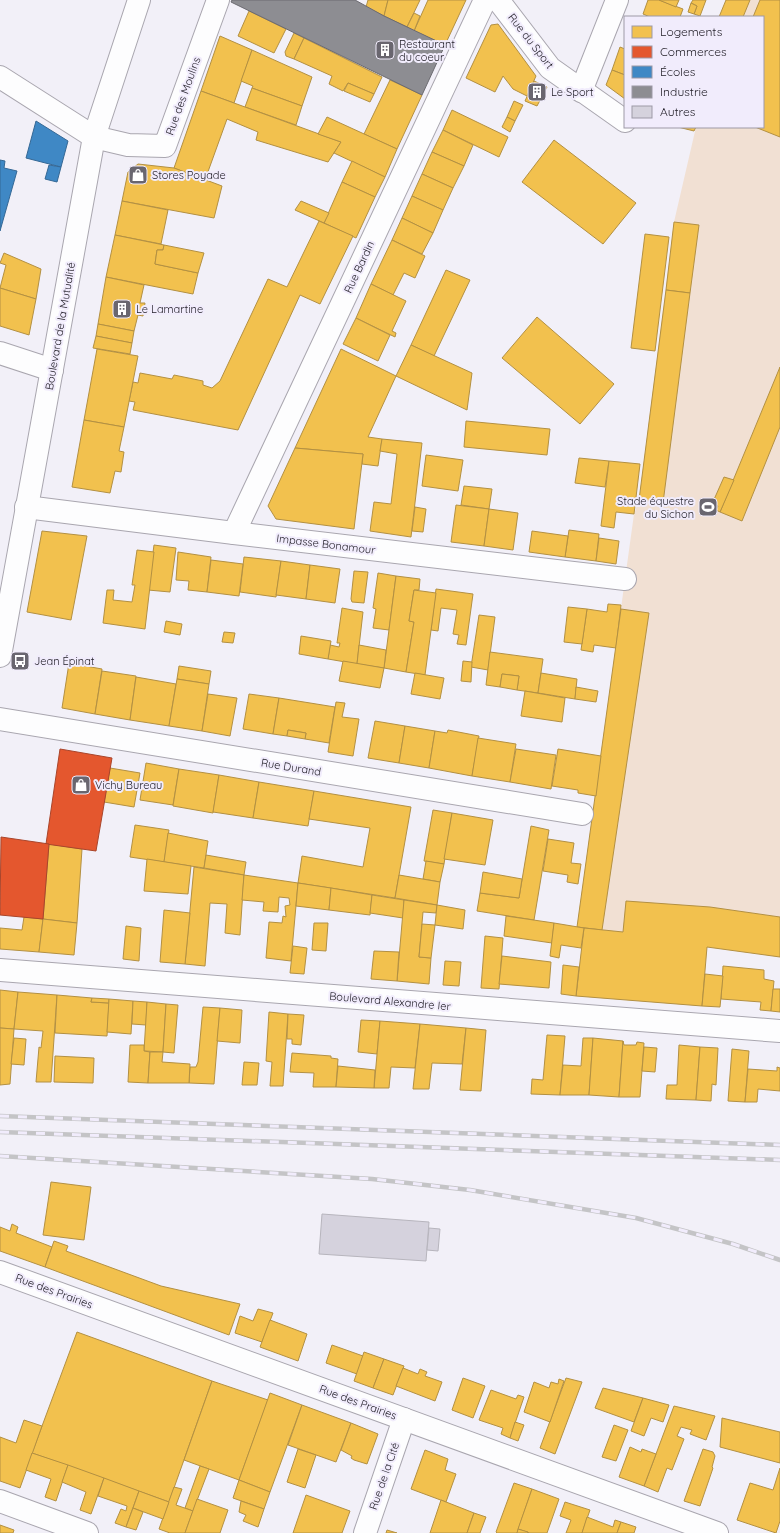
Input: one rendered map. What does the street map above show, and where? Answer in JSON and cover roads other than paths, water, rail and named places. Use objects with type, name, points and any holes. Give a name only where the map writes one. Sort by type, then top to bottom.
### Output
[{"type":"street","name":"Boulevard de la Mutualité","points":[[0,656],[9,553],[26,507],[94,137],[139,0]]},
{"type":"street","name":"Rue des Moulins","points":[[94,137],[128,145],[165,146],[218,0]]},
{"type":"street","name":"Rue Bardin","points":[[234,534],[485,0]]},
{"type":"street","name":"Rue du Sport","points":[[498,0],[550,68],[624,121]]},
{"type":"street","points":[[581,91],[617,0]]},
{"type":"street","points":[[0,77],[94,137]]},
{"type":"street","points":[[0,353],[52,370]]},
{"type":"street","name":"Impasse Bonamour","points":[[26,507],[234,534],[625,579]]},
{"type":"street","name":"Rue Durand","points":[[0,719],[582,814]]},
{"type":"street","name":"Boulevard Alexandre Ier","points":[[0,970],[780,1031]]},
{"type":"street","name":"Rue des Prairies","points":[[0,1272],[717,1533]]},
{"type":"street","name":"Rue de la Cité","points":[[365,1533],[404,1419]]},
{"type":"street","points":[[0,1501],[87,1533]]},
{"type":"railway","points":[[0,1116],[780,1145]]},
{"type":"railway","points":[[0,1132],[780,1160]]},
{"type":"railway","points":[[0,1156],[372,1179],[470,1190],[636,1218],[733,1244],[780,1260]]},
{"type":"place","name":"Restaurant du coeur","points":[[385,50]]},
{"type":"place","name":"Le Sport","points":[[537,92]]},
{"type":"place","name":"Stores Poyade","points":[[138,175]]},
{"type":"place","name":"Le Lamartine","points":[[122,309]]},
{"type":"place","name":"Stade équestre du Sichon","points":[[708,507]]},
{"type":"place","name":"Jean Épinat","points":[[20,661]]},
{"type":"place","name":"Vichy Bureau","points":[[81,785]]}]
